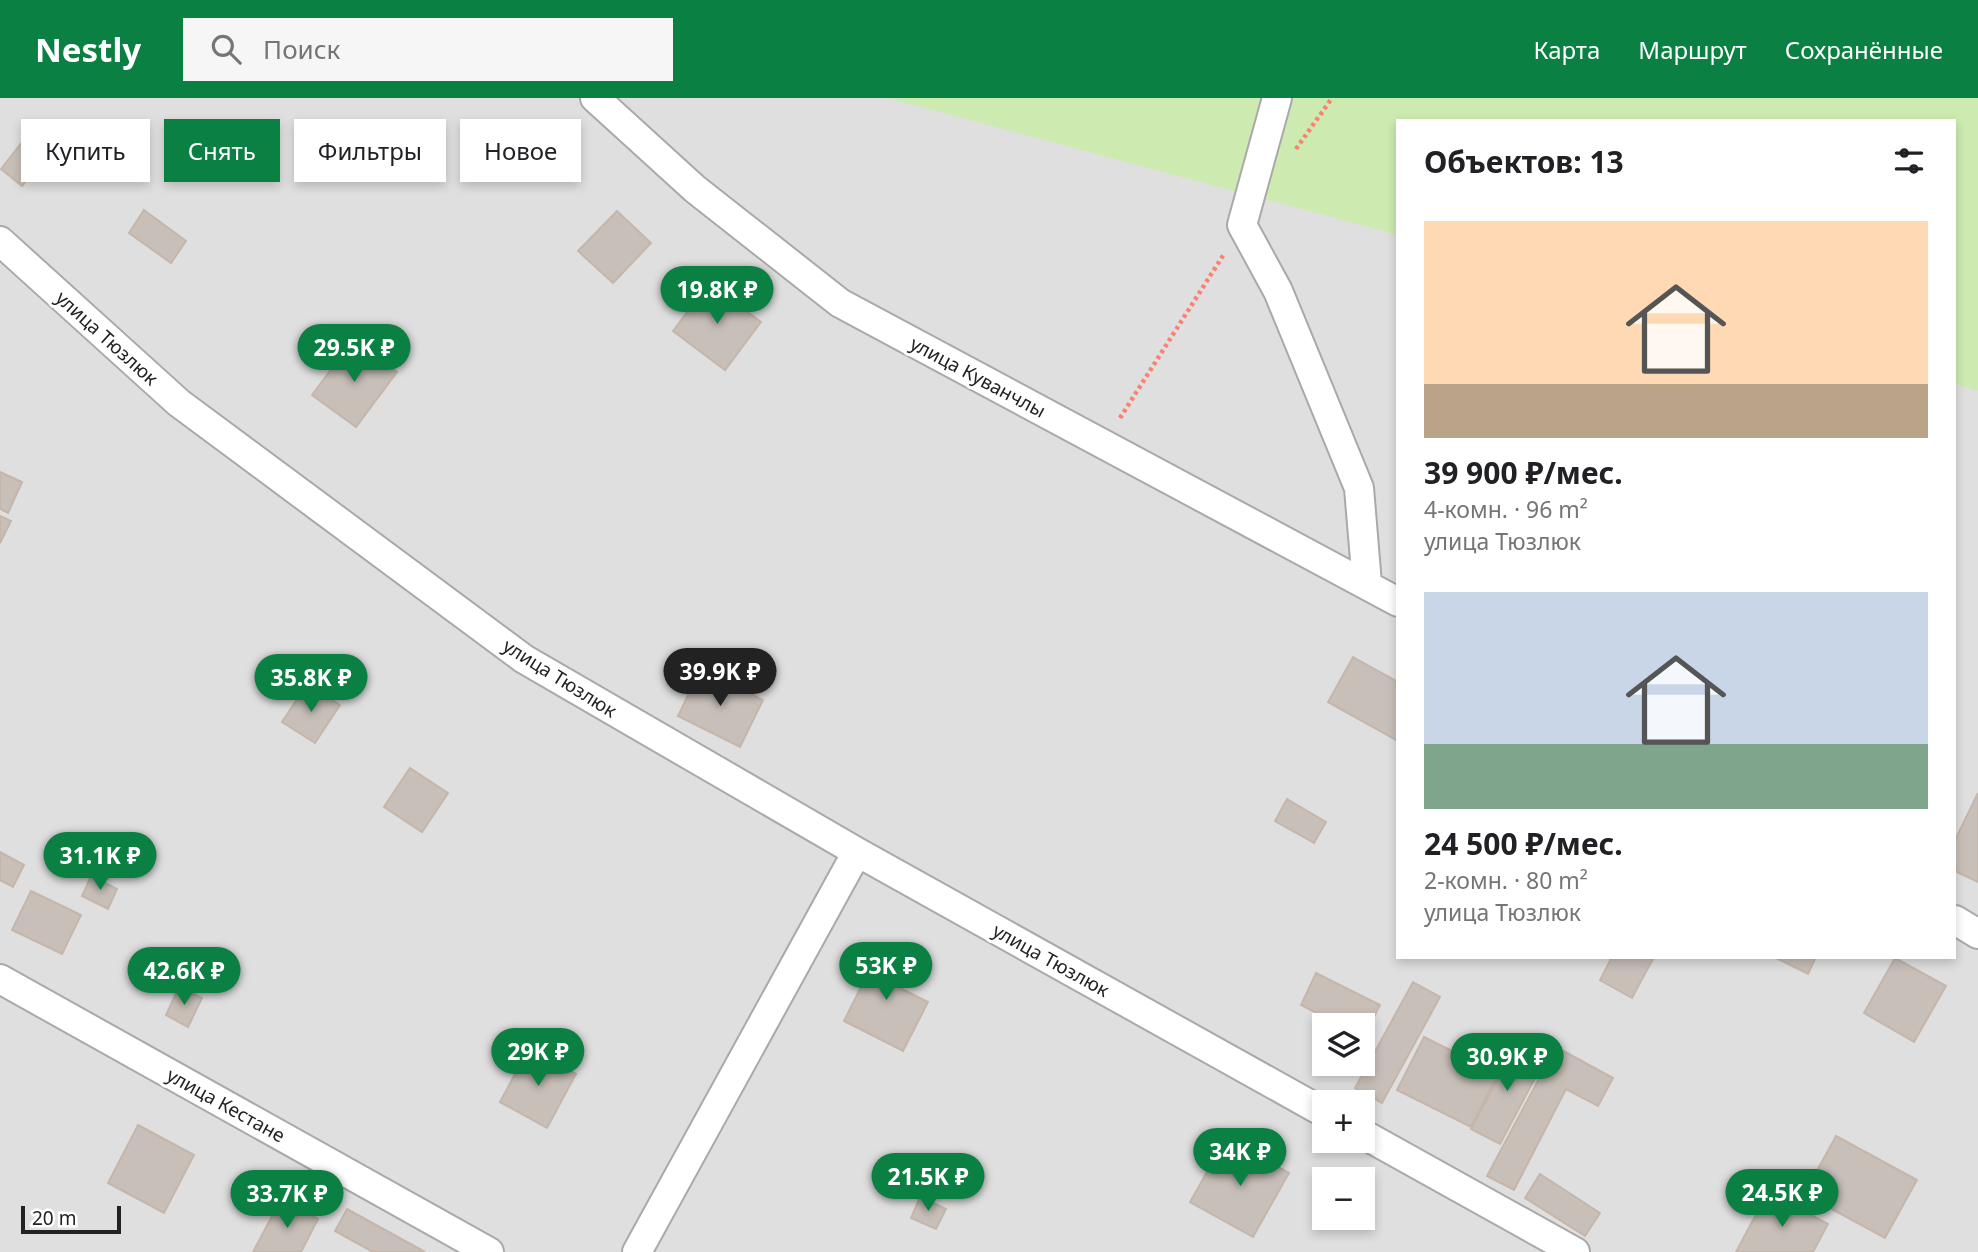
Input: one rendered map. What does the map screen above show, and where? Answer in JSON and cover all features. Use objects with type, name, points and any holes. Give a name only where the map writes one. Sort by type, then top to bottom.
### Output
[{"type":"street","name":"улица Куванчлы","points":[[595,98],[695,189],[840,303],[1396,601]]},
{"type":"street","points":[[1277,98],[1242,225],[1278,291],[1359,488],[1367,584]]},
{"type":"street","name":"улица Тюзлюк","points":[[0,240],[178,403],[524,659],[857,852],[1312,1106]]},
{"type":"street","points":[[637,1252],[857,852]]},
{"type":"street","points":[[1956,921],[1978,934]]},
{"type":"street","name":"улица Кестане","points":[[0,979],[489,1252]]},
{"type":"street","points":[[1375,1141],[1575,1252]]},
{"type":"path","points":[[1295,151],[1332,98]]},
{"type":"path","points":[[1104,444],[1242,225]]},
{"type":"shaded area","points":[[0,98],[1978,98],[1978,1252],[0,1252]]},
{"type":"green space","points":[[888,98],[1978,98],[1978,391],[1956,384],[1956,119],[1396,119],[1396,234]]},
{"type":"building","points":[[21,143],[21,182],[25,182],[22,186],[1,169]]},
{"type":"building","points":[[144,210],[186,241],[171,263],[129,233]]},
{"type":"building","points":[[617,211],[651,243],[613,283],[578,251]]},
{"type":"building","points":[[709,283],[761,322],[725,370],[673,331]]},
{"type":"building","points":[[353,340],[397,372],[356,427],[312,395]]},
{"type":"building","points":[[0,472],[22,482],[8,513],[0,509]]},
{"type":"building","points":[[0,516],[11,521],[0,543]]},
{"type":"building","points":[[1353,657],[1396,681],[1396,740],[1328,702]]},
{"type":"building","points":[[701,668],[763,700],[740,747],[678,716]]},
{"type":"building","points":[[307,684],[340,705],[315,743],[282,722]]},
{"type":"building","points":[[410,768],[448,793],[422,832],[384,807]]},
{"type":"building","points":[[1978,793],[1978,882],[1956,871],[1956,838]]},
{"type":"building","points":[[1287,799],[1326,822],[1314,843],[1275,821]]},
{"type":"building","points":[[0,852],[24,865],[13,887],[0,880]]},
{"type":"building","points":[[91,876],[117,889],[108,909],[82,896]]},
{"type":"building","points":[[31,891],[81,915],[62,954],[12,930]]},
{"type":"building","points":[[883,943],[909,956],[894,985],[928,1002],[903,1051],[844,1021]]},
{"type":"building","points":[[1611,959],[1653,959],[1632,998],[1600,980]]},
{"type":"building","points":[[1778,959],[1815,959],[1808,974]]},
{"type":"building","points":[[1894,959],[1946,986],[1914,1042],[1864,1013]]},
{"type":"building","points":[[1316,973],[1380,1005],[1375,1015],[1317,1013],[1301,1005]]},
{"type":"building","points":[[1413,982],[1440,997],[1382,1103],[1375,1099],[1375,1090],[1355,1088],[1362,1076],[1375,1076],[1375,1051]]},
{"type":"building","points":[[179,987],[202,998],[188,1027],[166,1015]]},
{"type":"building","points":[[1424,1037],[1498,1074],[1471,1127],[1397,1090]]},
{"type":"building","points":[[1508,1044],[1543,1063],[1500,1144],[1471,1129],[1501,1073],[1494,1070]]},
{"type":"building","points":[[1556,1047],[1613,1078],[1598,1106],[1566,1089],[1514,1190],[1487,1176]]},
{"type":"building","points":[[529,1048],[576,1074],[547,1128],[500,1102]]},
{"type":"building","points":[[138,1125],[194,1155],[164,1213],[108,1183]]},
{"type":"building","points":[[1836,1136],[1917,1180],[1885,1238],[1804,1194]]},
{"type":"building","points":[[1226,1138],[1289,1173],[1253,1237],[1190,1202]]},
{"type":"building","points":[[1540,1174],[1600,1213],[1585,1236],[1525,1198]]},
{"type":"building","points":[[1768,1192],[1828,1224],[1813,1252],[1736,1252]]},
{"type":"building","points":[[920,1197],[946,1209],[936,1229],[911,1218]]},
{"type":"building","points":[[281,1199],[318,1219],[301,1252],[253,1252]]},
{"type":"building","points":[[347,1209],[425,1252],[373,1252],[335,1231]]}]
